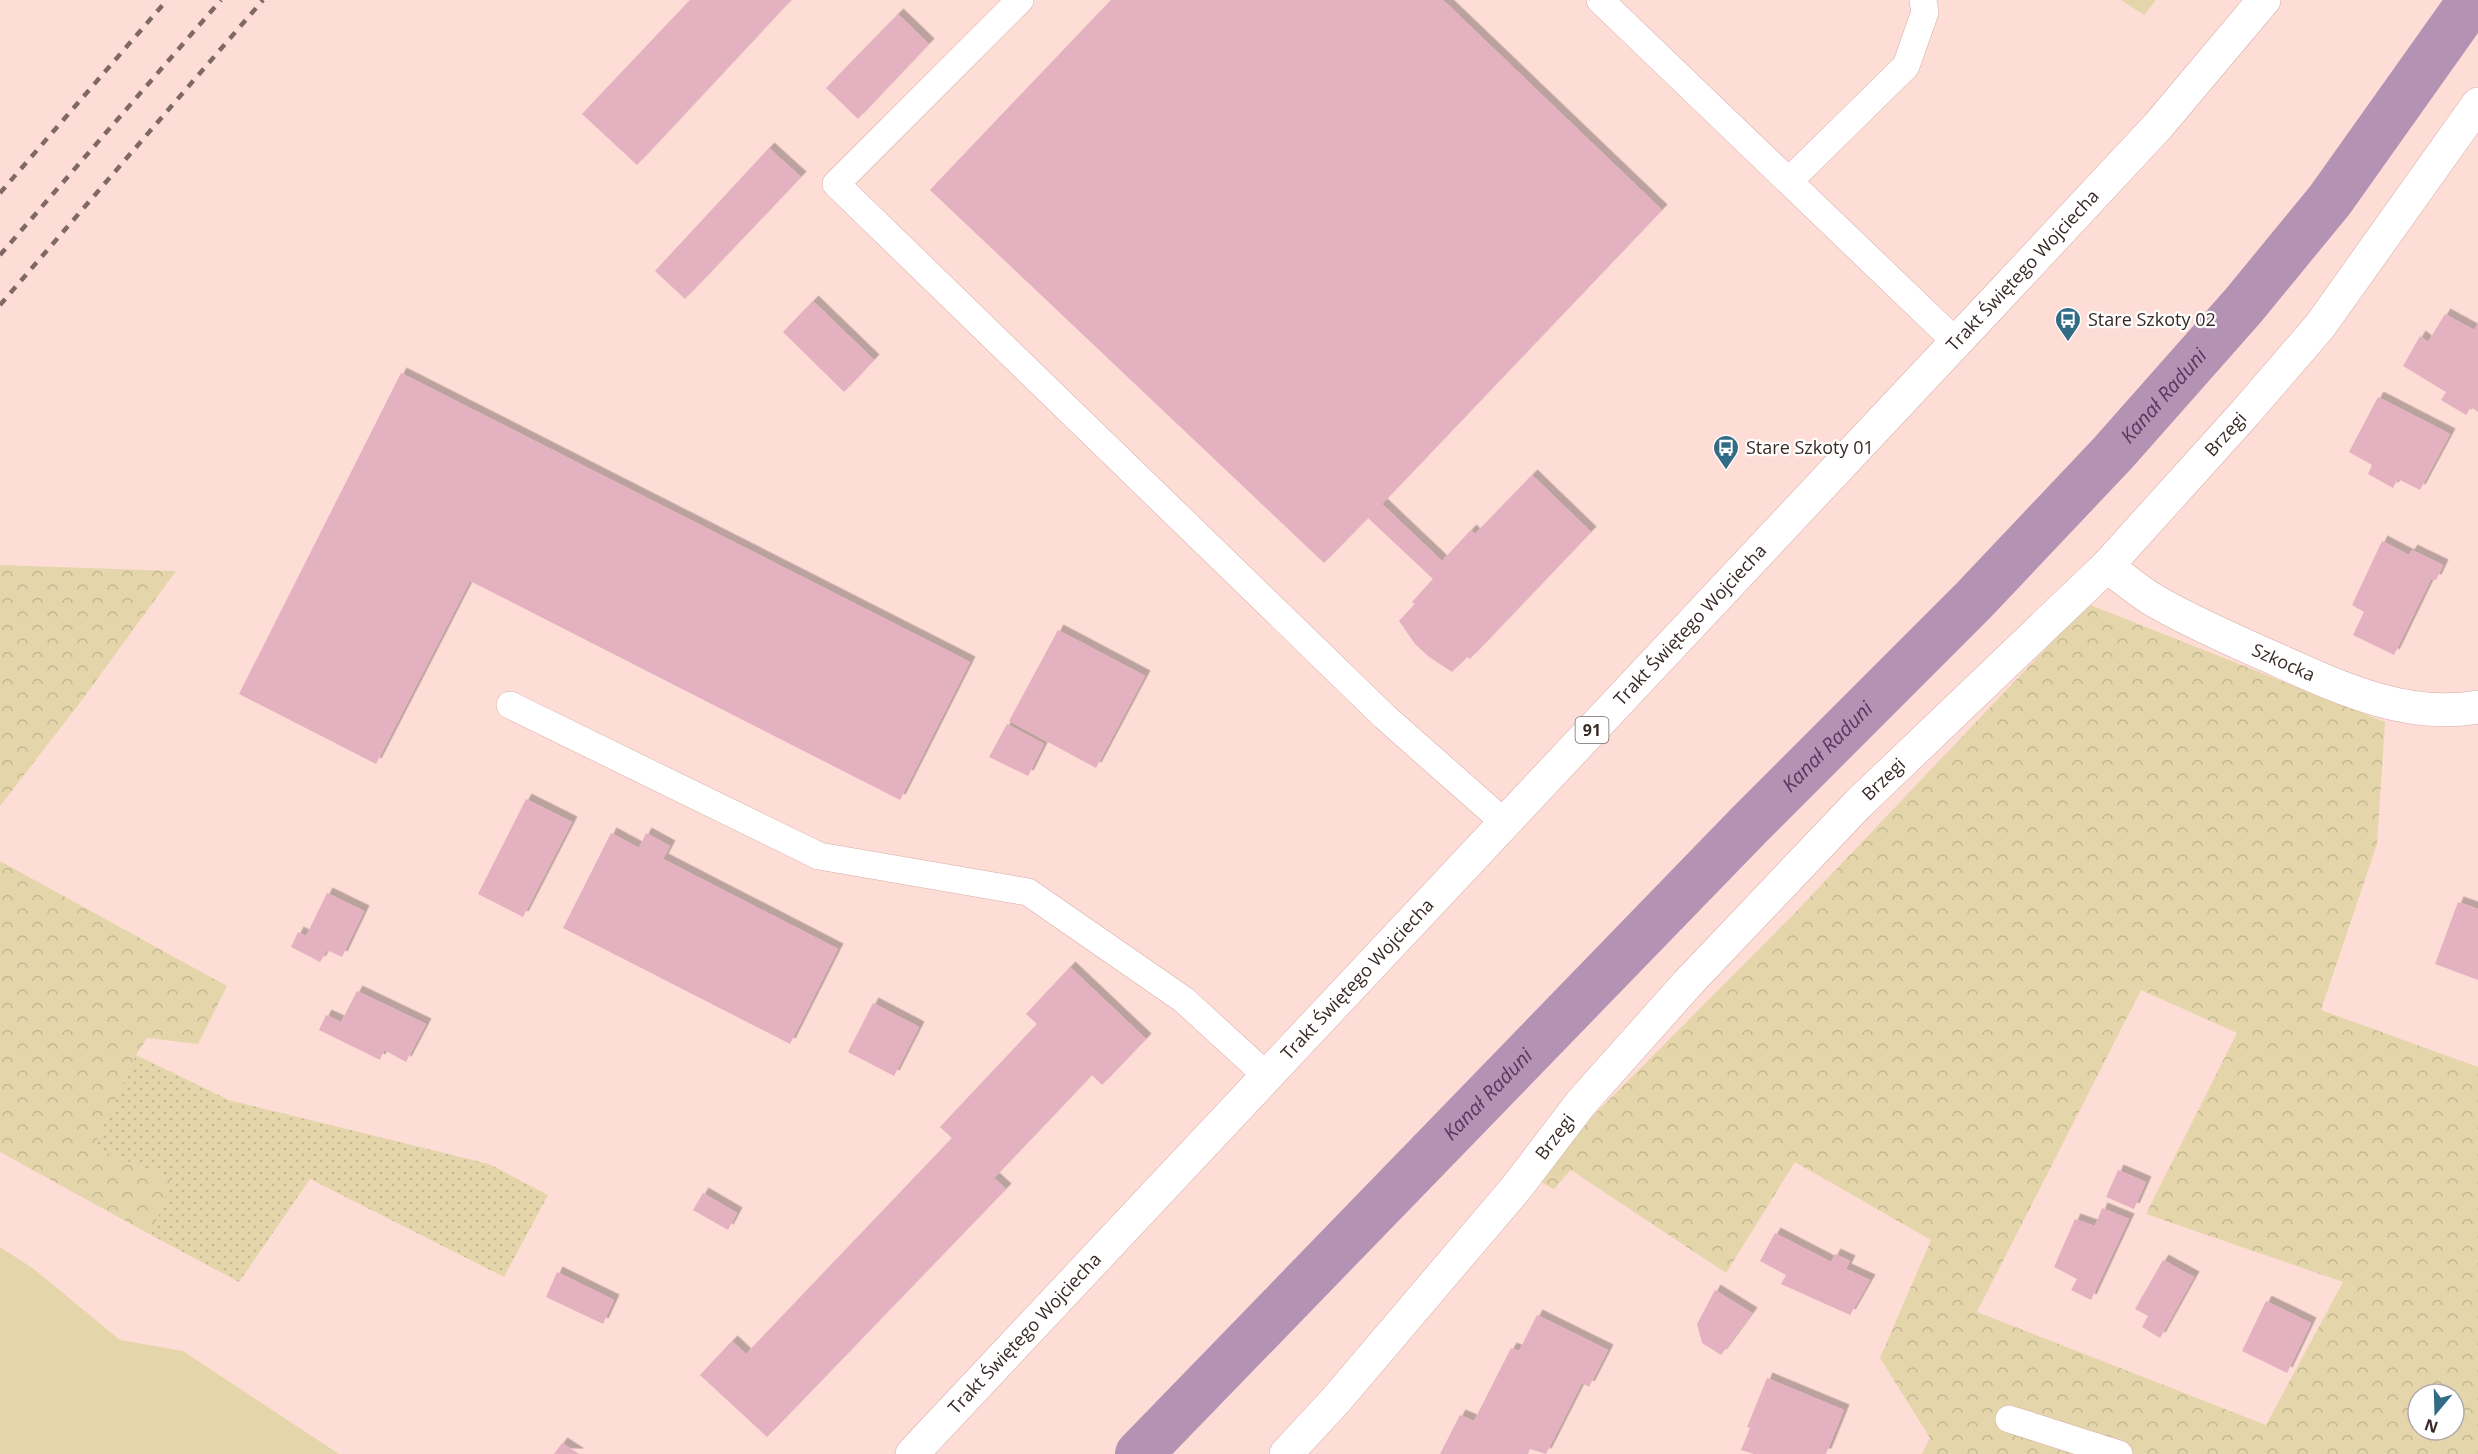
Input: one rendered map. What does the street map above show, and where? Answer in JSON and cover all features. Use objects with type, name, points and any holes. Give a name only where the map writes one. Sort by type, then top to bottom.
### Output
[{"type":"street","name":"Trakt Świętego Wojciecha","points":[[912,1454],[2158,126],[2264,0]]},
{"type":"street","name":"Brzegi","points":[[1286,1454],[1343,1391],[1517,1187],[1581,1103],[1687,984],[1858,804],[2107,566],[2320,326],[2424,184],[2478,104]]},
{"type":"street","name":"Szkocka","points":[[2107,566],[2153,600],[2200,625],[2305,673],[2377,701],[2411,708],[2478,707]]},
{"type":"lane","points":[[1020,0],[836,184],[1385,717],[1505,823]]},
{"type":"lane","points":[[1600,0],[1956,342]]},
{"type":"lane","points":[[1789,181],[1906,66],[1925,12],[1923,0]]},
{"type":"lane","points":[[510,705],[819,856],[1028,892],[1184,1000],[1267,1076]]},
{"type":"lane","points":[[2009,1419],[2119,1454]]},
{"type":"green space","points":[[2121,0],[2156,0],[2144,15]]},
{"type":"green space","points":[[0,565],[176,571],[79,704],[0,806]]},
{"type":"green space","points":[[2088,604],[2385,722],[2377,844],[2321,1010],[2478,1067],[2478,1454],[1922,1454],[1930,1438],[1880,1358],[1931,1240],[1795,1162],[1726,1273],[1571,1170],[1554,1189],[1541,1182],[1585,1124],[1788,920]],"holes":[[[2141,990],[2237,1033],[2146,1214],[2343,1282],[2266,1425],[1977,1312]]]},
{"type":"green space","points":[[0,861],[227,986],[198,1044],[147,1038],[136,1055],[94,1147],[172,1180],[151,1235],[0,1152]]},
{"type":"green space","points":[[136,1055],[229,1100],[489,1164],[548,1195],[504,1277],[310,1179],[239,1282],[151,1235],[172,1180],[94,1147]]},
{"type":"green space","points":[[0,1247],[34,1269],[120,1340],[183,1351],[339,1454],[0,1454]]},
{"type":"building","points":[[690,0],[791,0],[637,165],[582,114]]},
{"type":"building","points":[[1111,0],[1443,0],[1662,210],[1382,504],[1442,561],[1471,530],[1475,534],[1532,475],[1591,532],[1470,659],[1467,657],[1452,672],[1429,657],[1415,644],[1399,621],[1415,604],[1412,602],[1433,579],[1368,518],[1324,563],[930,190]]},
{"type":"building","points":[[898,14],[929,44],[858,119],[826,88]]},
{"type":"building","points":[[769,148],[801,177],[685,299],[655,271]]},
{"type":"building","points":[[813,301],[874,360],[844,392],[783,332]]},
{"type":"building","points":[[2445,314],[2474,330],[2478,324],[2478,412],[2471,407],[2466,415],[2441,400],[2446,392],[2403,366],[2420,336],[2428,342]]},
{"type":"building","points":[[401,373],[970,662],[900,800],[470,581],[376,764],[239,694]]},
{"type":"building","points":[[2378,397],[2450,434],[2420,490],[2398,479],[2393,488],[2368,474],[2372,465],[2349,452]]},
{"type":"building","points":[[2382,541],[2409,555],[2412,550],[2443,565],[2436,580],[2431,579],[2394,655],[2353,635],[2364,612],[2352,605]]},
{"type":"building","points":[[1058,630],[1145,676],[1096,768],[1009,721]]},
{"type":"building","points":[[1007,724],[1044,744],[1028,776],[989,757]]},
{"type":"building","points":[[526,799],[572,822],[523,917],[478,894]]},
{"type":"building","points":[[611,833],[639,848],[646,833],[670,846],[663,859],[838,949],[790,1044],[563,928]]},
{"type":"building","points":[[327,893],[364,911],[342,957],[327,950],[320,962],[291,947],[298,932],[306,936]]},
{"type":"building","points":[[2458,902],[2478,909],[2478,980],[2435,964]]},
{"type":"building","points":[[1070,967],[1146,1039],[1102,1085],[1092,1075],[994,1178],[1006,1189],[767,1437],[700,1375],[732,1341],[746,1354],[952,1138],[940,1127],[1037,1024],[1026,1014]]},
{"type":"building","points":[[357,991],[426,1024],[406,1062],[384,1050],[380,1060],[319,1030],[326,1015],[341,1022]]},
{"type":"building","points":[[873,1003],[919,1027],[894,1076],[848,1052]]},
{"type":"building","points":[[2118,1170],[2146,1182],[2134,1209],[2106,1197]]},
{"type":"building","points":[[703,1193],[737,1213],[728,1230],[693,1210]]},
{"type":"building","points":[[2102,1208],[2129,1219],[2091,1300],[2071,1290],[2077,1279],[2054,1267],[2075,1219],[2095,1226]]},
{"type":"building","points":[[1775,1233],[1831,1262],[1835,1254],[1850,1261],[1846,1269],[1870,1280],[1850,1315],[1781,1284],[1786,1275],[1760,1261]]},
{"type":"building","points":[[2163,1260],[2194,1277],[2160,1338],[2142,1327],[2148,1316],[2135,1309]]},
{"type":"building","points":[[557,1272],[614,1300],[603,1324],[546,1297]]},
{"type":"building","points":[[1715,1290],[1752,1313],[1721,1355],[1702,1343],[1697,1324]]},
{"type":"building","points":[[2266,1301],[2311,1323],[2287,1373],[2242,1351]]},
{"type":"building","points":[[1537,1315],[1608,1350],[1589,1387],[1582,1383],[1546,1454],[1530,1449],[1528,1454],[1440,1454],[1460,1415],[1474,1421],[1511,1348],[1519,1351]]},
{"type":"building","points":[[1767,1378],[1844,1410],[1826,1454],[1754,1454],[1741,1450],[1750,1428],[1747,1427]]},
{"type":"building","points":[[562,1443],[579,1454],[554,1454]]},
{"type":"waterway","name":"Kanał Raduni","points":[[1139,1454],[1748,826],[1973,601],[2113,453],[2243,306],[2330,200],[2472,0]]},
{"type":"railway","points":[[0,193],[167,0]]},
{"type":"railway","points":[[0,255],[221,0]]},
{"type":"railway","points":[[0,305],[263,0]]},
{"type":"place","name":"Stare Szkoty 02","points":[[2068,343]]},
{"type":"place","name":"Stare Szkoty 01","points":[[1726,471]]}]
